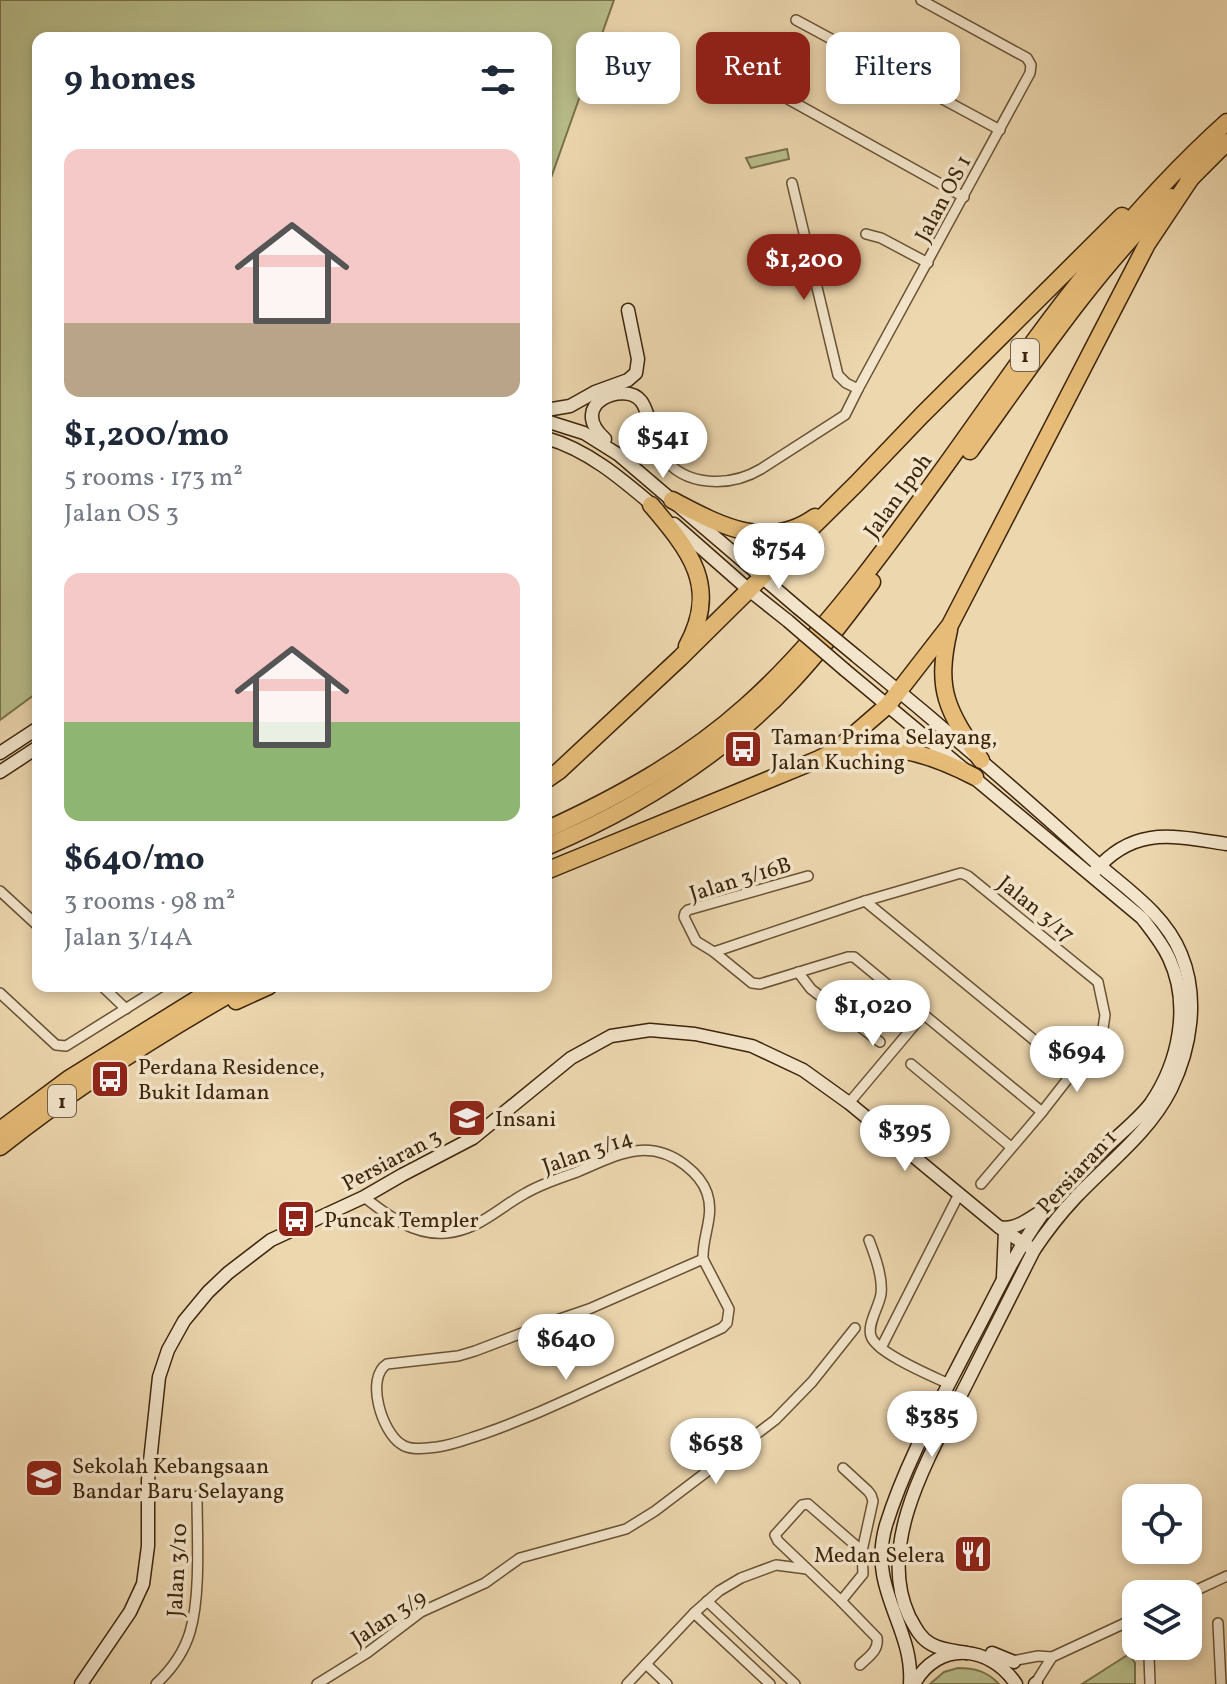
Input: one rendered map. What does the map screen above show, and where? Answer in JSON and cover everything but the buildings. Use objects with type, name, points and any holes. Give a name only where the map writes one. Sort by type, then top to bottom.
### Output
[{"type":"highway","points":[[552,776],[680,658],[1171,165],[1227,113]]},
{"type":"highway","name":"Jalan Ipoh","points":[[552,827],[629,789],[681,756],[745,707],[786,668],[894,538],[1086,272],[1147,202],[1227,122]]},
{"type":"highway","name":"Jalan Ipoh","points":[[552,844],[608,818],[672,781],[732,737],[790,684],[852,610],[1097,279],[1160,207],[1227,142]]},
{"type":"highway","points":[[552,869],[819,759],[835,751],[888,705],[950,625],[1147,244],[1193,175]]},
{"type":"highway","points":[[672,500],[724,526],[758,534],[779,533],[809,522],[856,484]]},
{"type":"highway","points":[[651,505],[689,553],[699,583],[701,600],[698,620],[680,658]]},
{"type":"highway","points":[[950,625],[942,670],[945,697],[962,733],[981,760]]},
{"type":"highway","points":[[819,759],[882,749],[900,750],[950,764],[975,777]]},
{"type":"highway","points":[[194,1000],[204,992]]},
{"type":"highway","name":"1","points":[[0,1130],[70,1078],[208,992]]},
{"type":"highway","name":"1","points":[[0,1147],[162,1033],[234,992]]},
{"type":"highway","points":[[162,1033],[256,992]]},
{"type":"main road","points":[[552,409],[570,406],[628,380],[636,373],[638,359],[628,310]]},
{"type":"main road","points":[[609,387],[626,385],[641,390],[645,395],[651,425]]},
{"type":"main road","points":[[638,471],[597,432],[591,419],[592,411],[606,397],[628,394],[641,401],[651,425]]},
{"type":"main road","points":[[552,423],[584,433],[619,455],[672,500],[755,584]]},
{"type":"main road","points":[[552,440],[594,460],[755,584]]},
{"type":"main road","name":"Persiaran 1","points":[[755,584],[798,608],[1073,841],[1095,870],[1159,938],[1171,961],[1179,995],[1177,1043],[1150,1103],[1046,1208],[911,1501],[904,1523],[899,1569],[901,1591],[917,1631]]},
{"type":"main road","name":"Persiaran 1","points":[[755,584],[788,621],[845,670],[975,777],[1158,916],[1181,953],[1192,995],[1187,1047],[1172,1087],[1151,1119],[1029,1247],[1003,1280],[900,1485],[885,1528],[881,1566],[886,1594],[906,1646],[912,1684]]},
{"type":"main road","points":[[0,753],[32,732]]},
{"type":"main road","points":[[0,772],[32,751]]},
{"type":"main road","points":[[1073,841],[1091,851],[1103,852],[1160,837],[1227,844]]},
{"type":"main road","points":[[1095,870],[1117,849]]},
{"type":"main road","name":"Persiaran 3","points":[[81,1684],[130,1612],[143,1584],[148,1546],[148,1480],[159,1377],[168,1350],[184,1321],[228,1273],[271,1240],[364,1197],[473,1138],[571,1058],[611,1036],[650,1030],[695,1034],[752,1046],[803,1070],[849,1103],[1002,1229],[1029,1247]]},
{"type":"main road","points":[[1003,1280],[1005,1251],[1002,1229],[1014,1227],[1046,1208]]},
{"type":"main road","points":[[917,1631],[930,1644],[977,1654],[996,1662],[1009,1672],[1016,1684]]},
{"type":"main road","points":[[917,1631],[954,1644],[987,1650],[1014,1662]]},
{"type":"main road","points":[[903,1684],[906,1646]]},
{"type":"main road","points":[[912,1684],[925,1668],[937,1660],[951,1654],[967,1653]]},
{"type":"street","name":"Jalan OS 1","points":[[651,425],[659,451],[672,466],[695,480],[728,481],[761,469],[845,415],[1030,73],[1031,65],[1027,58],[921,0]]},
{"type":"street","points":[[796,20],[1000,130]]},
{"type":"street","points":[[797,104],[964,197]]},
{"type":"street","points":[[792,183],[838,375],[858,389]]},
{"type":"street","points":[[866,234],[881,238],[928,263]]},
{"type":"street","name":"Jalan 3/17","points":[[714,952],[865,901],[961,873],[1098,982],[1105,1015],[1102,1035],[981,1184]]},
{"type":"street","name":"Jalan 3/16B","points":[[714,952],[696,941],[685,913],[808,876]]},
{"type":"street","points":[[0,891],[32,920]]},
{"type":"street","points":[[865,901],[1073,1072]]},
{"type":"street","points":[[714,952],[752,983],[760,984],[854,957],[1042,1112]]},
{"type":"street","points":[[798,972],[811,989],[880,1042]]},
{"type":"street","points":[[108,992],[126,1009]]},
{"type":"street","points":[[6,999],[61,1047],[153,992]]},
{"type":"street","points":[[849,1103],[923,1015]]},
{"type":"street","points":[[911,1064],[1011,1147]]},
{"type":"street","name":"Jalan 3/14","points":[[364,1197],[405,1225],[434,1233],[457,1231],[476,1226],[527,1192],[610,1158],[645,1149],[658,1150],[696,1174],[707,1193],[711,1215],[703,1259]]},
{"type":"street","points":[[881,1348],[959,1194]]},
{"type":"street","points":[[869,1240],[881,1293],[869,1333],[872,1340],[887,1353],[949,1384]]},
{"type":"street","points":[[703,1259],[729,1309],[730,1316],[722,1328],[522,1421],[458,1443],[410,1448],[401,1445],[381,1416],[376,1388],[381,1368],[396,1362],[458,1356],[475,1351],[589,1309],[703,1259]]},
{"type":"street","name":"Jalan 3/9","points":[[317,1684],[367,1653],[421,1612],[485,1583],[520,1558],[626,1529],[655,1511],[775,1420],[812,1382],[855,1328]]},
{"type":"street","points":[[841,1601],[863,1574],[862,1551],[873,1501],[871,1495],[843,1468]]},
{"type":"street","name":"Jalan 3/10","points":[[156,1684],[178,1657],[189,1634],[194,1611],[197,1496]]},
{"type":"street","points":[[860,1665],[875,1651],[877,1638],[775,1535],[804,1504],[811,1506],[862,1551]]},
{"type":"street","points":[[627,1684],[719,1591],[741,1578],[776,1565],[808,1569]]},
{"type":"street","points":[[1202,1588],[1227,1576]]},
{"type":"street","points":[[707,1601],[795,1684]]},
{"type":"street","points":[[694,1613],[770,1684]]},
{"type":"street","points":[[1218,1623],[1221,1684]]},
{"type":"street","points":[[996,1662],[1052,1657],[1122,1624]]},
{"type":"street","points":[[1035,1684],[1052,1657]]},
{"type":"street","points":[[1149,1660],[1150,1684]]},
{"type":"street","points":[[646,1664],[667,1684]]},
{"type":"green space","points":[[0,0],[614,0],[603,32],[576,32],[577,104],[552,175],[552,32],[32,32],[32,696],[0,720]]},
{"type":"green space","points":[[787,149],[789,159],[751,168],[746,158]]},
{"type":"green space","points":[[1122,1658],[1135,1663],[1135,1684],[1082,1684]]},
{"type":"green space","points":[[958,1668],[980,1671],[999,1684],[930,1684],[944,1672]]},
{"type":"place","name":"Taman Prima Selayang, Jalan Kuching","points":[[743,749]]},
{"type":"place","name":"Perdana Residence, Bukit Idaman","points":[[110,1079]]},
{"type":"place","name":"Insani","points":[[467,1118]]},
{"type":"place","name":"Puncak Templer","points":[[296,1219]]},
{"type":"place","name":"Sekolah Kebangsaan Bandar Baru Selayang","points":[[44,1478]]},
{"type":"place","name":"Medan Selera","points":[[973,1554]]}]
